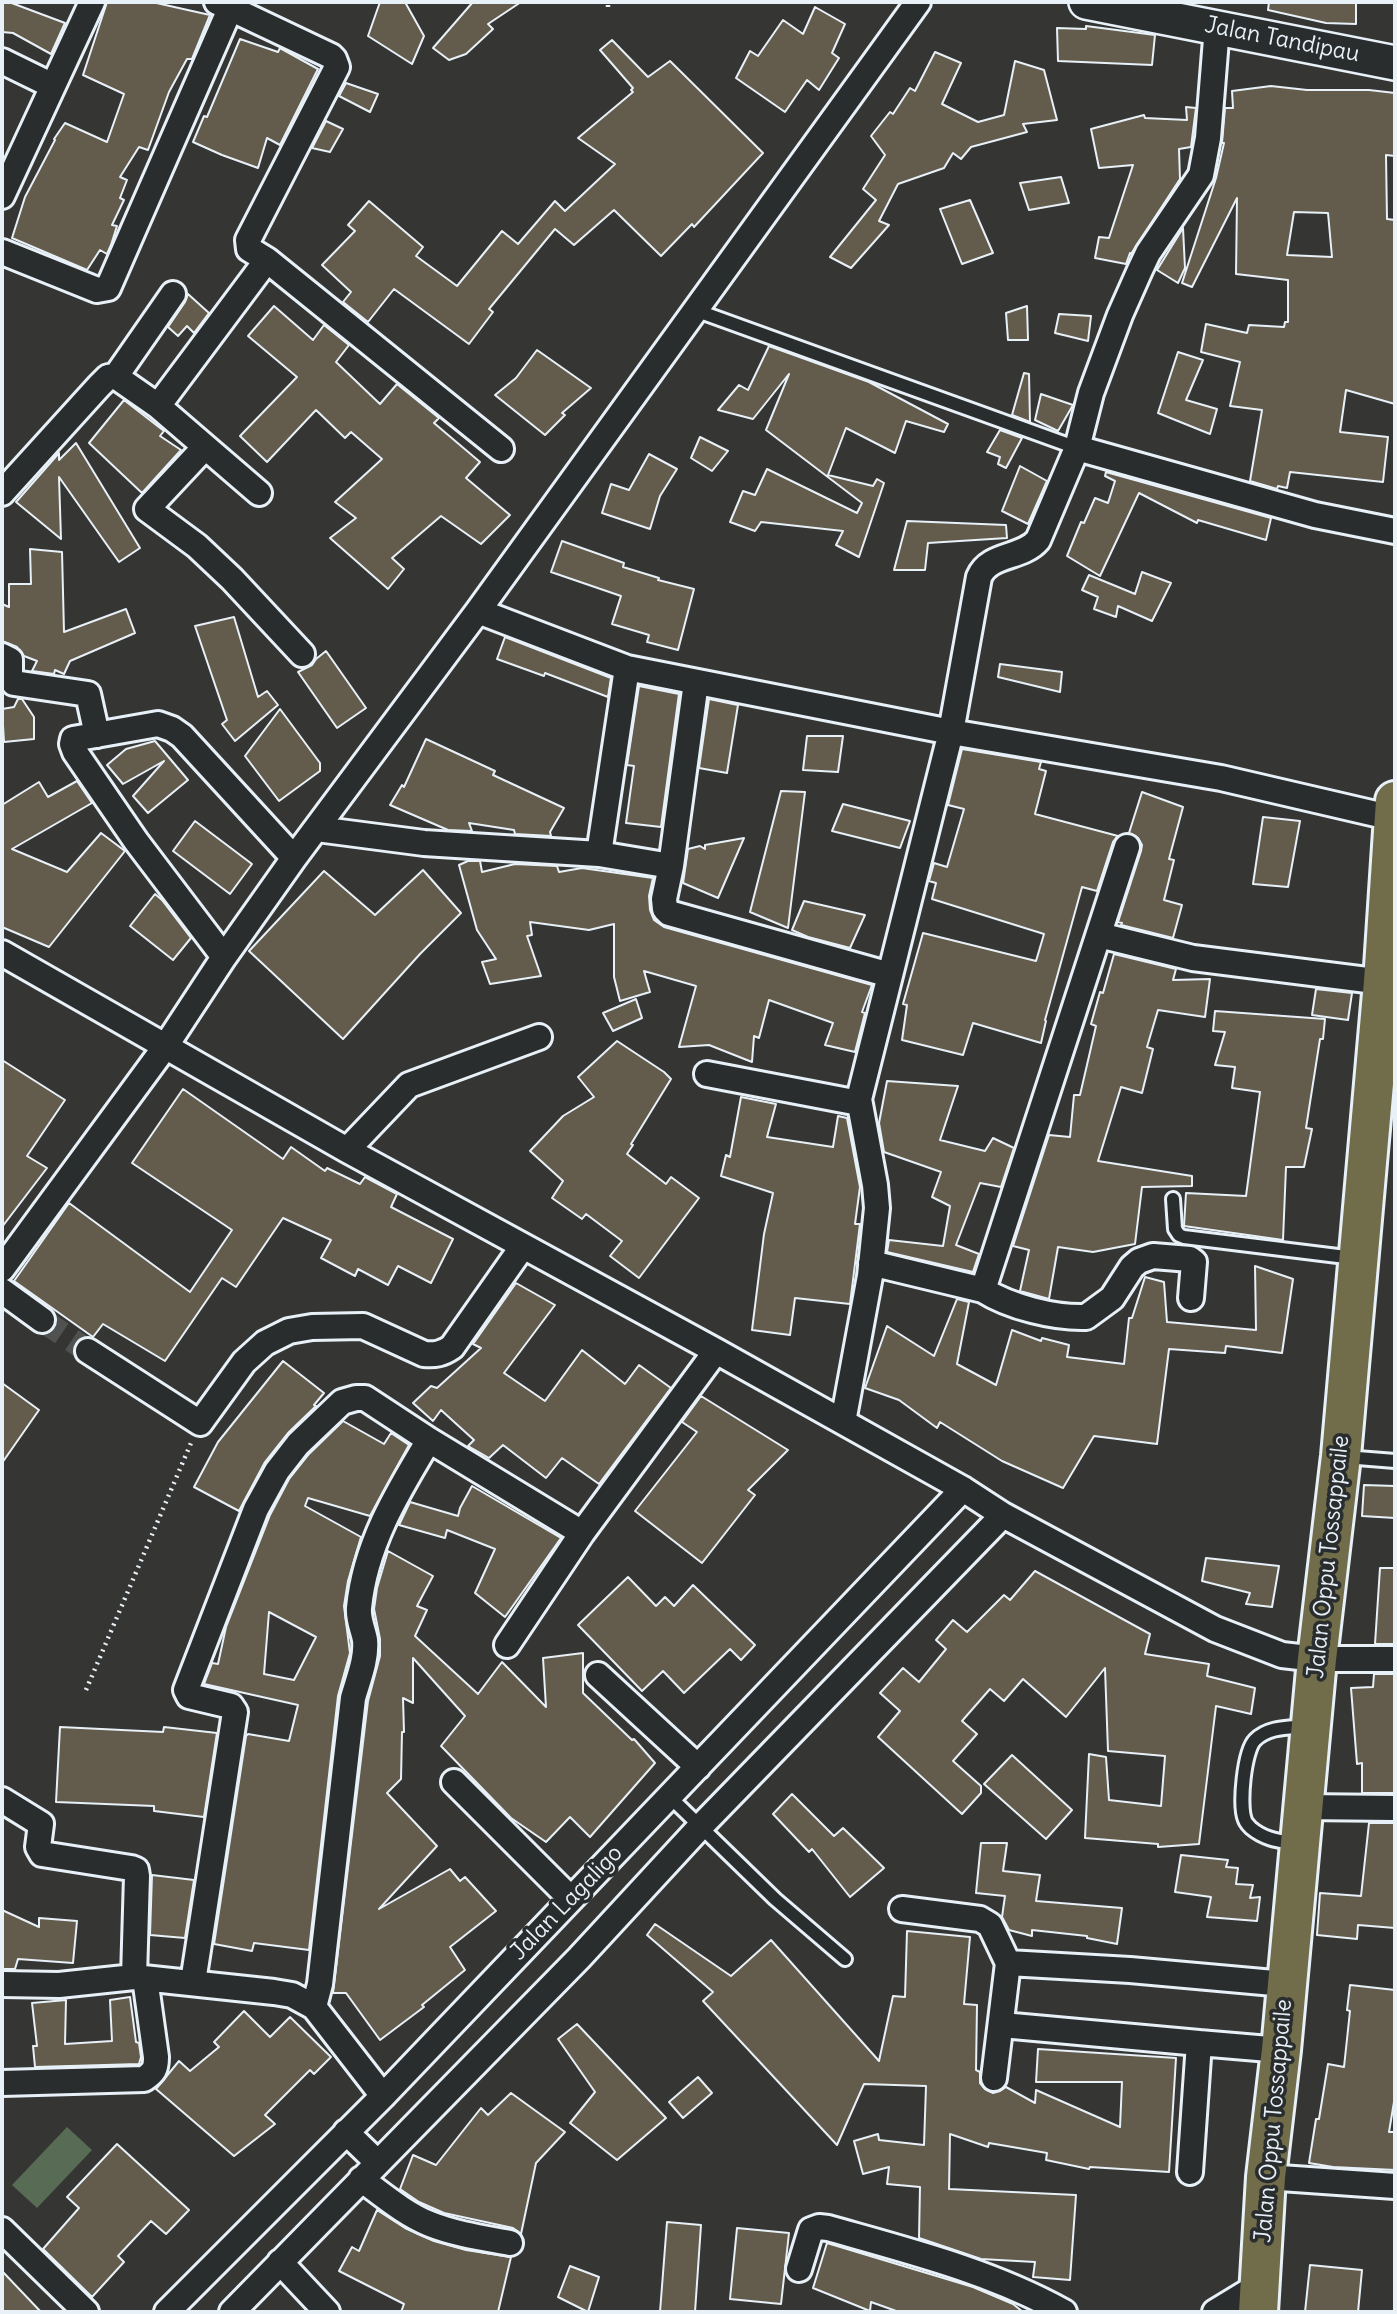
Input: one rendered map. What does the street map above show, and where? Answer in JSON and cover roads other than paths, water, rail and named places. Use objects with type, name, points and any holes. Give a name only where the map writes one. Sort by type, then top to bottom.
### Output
[{"type":"main road","name":"Jalan Oppu Tossappaile","points":[[1259,2298],[1266,2177],[1302,1807],[1341,1456],[1358,1258],[1387,1006],[1394,810]]},
{"type":"street","points":[[2,196],[92,2]]},
{"type":"street","points":[[2,1269],[165,1047],[223,957],[294,858],[478,611],[918,2]]},
{"type":"street","name":"Jalan Tandipau","points":[[1086,2],[1395,63]]},
{"type":"street","points":[[2,252],[97,290],[108,288],[223,5],[331,56],[337,67],[248,240],[249,249],[267,260],[501,449]]},
{"type":"street","points":[[843,1422],[871,1263],[877,1197],[859,1103],[951,732],[982,570],[986,565],[1032,548],[1038,540],[1077,448],[1091,393],[1140,270],[1148,253],[1201,175],[1208,138],[1217,27]]},
{"type":"street","points":[[2,61],[53,86]]},
{"type":"street","points":[[159,406],[267,260]]},
{"type":"street","points":[[116,376],[173,293]]},
{"type":"street","points":[[2,493],[99,386],[108,377],[116,376],[159,406],[259,493]]},
{"type":"street","points":[[205,447],[147,509],[223,570],[302,654]]},
{"type":"street","points":[[1077,448],[1315,515],[1395,531]]},
{"type":"street","points":[[478,611],[627,668],[951,732],[1394,810]]},
{"type":"street","points":[[2,656],[10,660],[10,677],[14,683],[88,694],[97,735]]},
{"type":"street","points":[[598,855],[627,668]]},
{"type":"street","points":[[696,682],[665,909],[670,913],[890,975]]},
{"type":"street","points":[[223,957],[136,841],[75,752],[73,739],[158,724],[177,732],[294,858]]},
{"type":"street","points":[[317,829],[424,843],[598,855],[671,866]]},
{"type":"street","points":[[983,1290],[1127,846]]},
{"type":"street","points":[[1099,935],[1387,1006]]},
{"type":"street","points":[[2,953],[347,1150],[716,1351],[963,1489],[1003,1515],[1215,1629],[1282,1655],[1317,1659],[1395,1659]]},
{"type":"street","points":[[347,1150],[409,1085],[539,1037]]},
{"type":"street","points":[[707,1074],[859,1103]]},
{"type":"street","points":[[88,1351],[200,1423],[244,1362],[265,1343],[289,1331],[321,1326],[363,1326],[424,1354],[445,1352],[452,1347],[523,1246]]},
{"type":"street","points":[[871,1263],[983,1290],[1041,1313],[1086,1317],[1112,1298],[1132,1267],[1146,1257],[1190,1259],[1194,1262],[1191,1298]]},
{"type":"street","points":[[2,1291],[42,1320]]},
{"type":"street","points":[[507,1645],[582,1533],[716,1351]]},
{"type":"street","points":[[193,1982],[235,1712],[231,1706],[189,1696],[186,1690],[256,1509],[276,1471],[298,1444],[348,1399],[365,1398],[582,1533]]},
{"type":"street","points":[[314,2007],[320,1984],[353,1698],[364,1657],[365,1640],[359,1625],[361,1595],[374,1540],[396,1494],[429,1440]]},
{"type":"street","name":"Jalan Lagaligo","points":[[166,2312],[383,2096],[963,1489]]},
{"type":"street","name":"Jalan Lagaligo","points":[[232,2312],[579,1958],[700,1828],[1003,1515]]},
{"type":"street","points":[[598,1675],[698,1767]]},
{"type":"street","points":[[454,1782],[571,1899]]},
{"type":"street","points":[[2,1800],[40,1824],[38,1847],[42,1854],[136,1870],[140,1978],[156,2057],[153,2073],[144,2079],[2,2082]]},
{"type":"street","points":[[1302,1807],[1395,1808]]},
{"type":"street","points":[[902,1909],[980,1919],[990,1925],[1008,1964],[994,2078]]},
{"type":"street","points":[[1008,1964],[1130,1970],[1285,1984]]},
{"type":"street","points":[[2,1984],[59,1985],[140,1978],[292,1995],[314,2007],[383,2096]]},
{"type":"street","points":[[1002,2025],[1280,2050]]},
{"type":"street","points":[[1190,2172],[1199,2043]]},
{"type":"street","points":[[346,2132],[369,2171],[403,2210],[429,2224],[510,2243]]},
{"type":"street","points":[[1266,2177],[1395,2186]]},
{"type":"street","points":[[799,2269],[811,2230],[828,2228],[982,2274],[1064,2312]]},
{"type":"street","points":[[2,2230],[86,2312]]},
{"type":"street","points":[[280,2262],[327,2312]]},
{"type":"street","points":[[1215,2312],[1259,2298]]},
{"type":"lane","points":[[695,310],[1077,448]]},
{"type":"lane","points":[[1173,1199],[1175,1229],[1184,1237],[1358,1258]]},
{"type":"lane","points":[[1341,1456],[1395,1461]]},
{"type":"lane","points":[[1299,1844],[1266,1839],[1244,1819],[1244,1770],[1249,1749],[1256,1739],[1272,1730],[1311,1725]]},
{"type":"lane","points":[[669,1796],[775,1899],[845,1959]]},
{"type":"tunnel","points":[[42,1320],[88,1351]]}]
